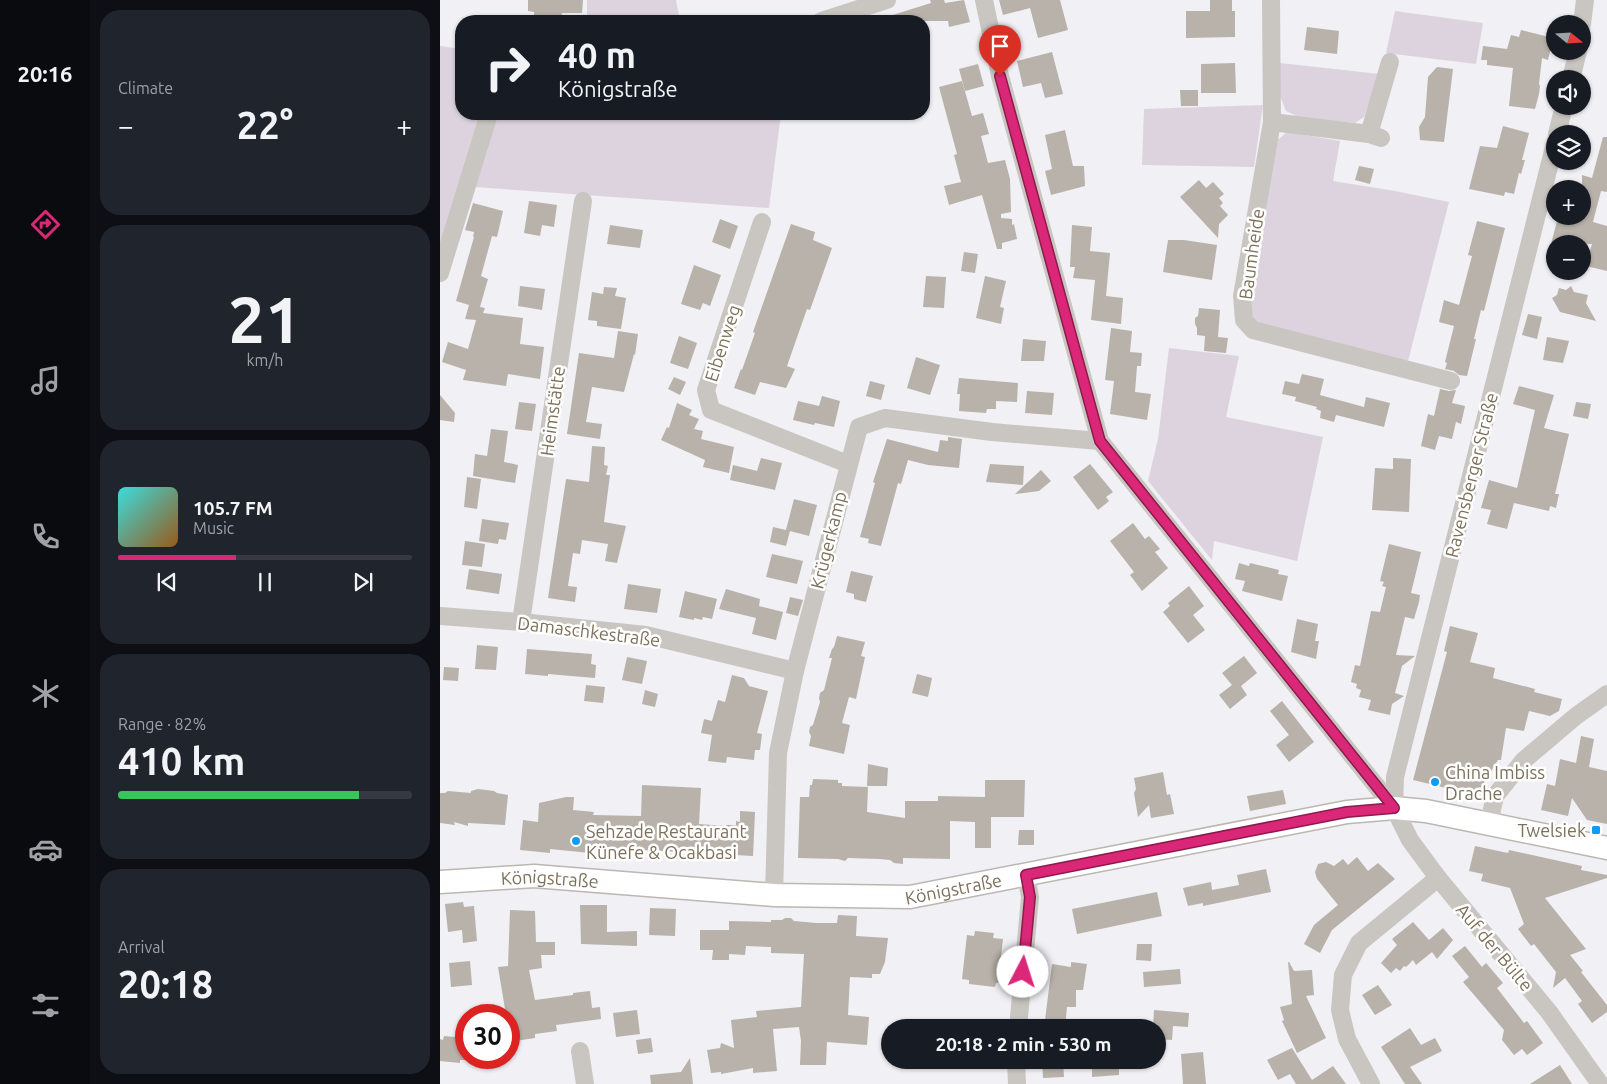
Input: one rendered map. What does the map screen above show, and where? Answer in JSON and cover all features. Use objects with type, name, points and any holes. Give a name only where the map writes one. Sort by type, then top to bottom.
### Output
[{"type":"main road","name":"Königstraße","points":[[440,882],[534,876],[774,895],[910,898],[1347,812],[1394,808],[1426,811],[1607,848]]},
{"type":"street","points":[[840,15],[886,0]]},
{"type":"street","points":[[984,0],[1000,76],[1100,441]]},
{"type":"street","name":"Baumheide","points":[[1271,0],[1272,122],[1242,296],[1244,320],[1253,330],[1451,381]]},
{"type":"street","points":[[1583,15],[1585,0]]},
{"type":"street","points":[[1272,122],[1375,136],[1390,62]]},
{"type":"street","points":[[440,273],[488,120]]},
{"type":"street","name":"Ravensberger Straße","points":[[1394,808],[1395,777],[1548,170]]},
{"type":"street","name":"Heimstätte","points":[[522,622],[583,200]]},
{"type":"street","name":"Eibenweg","points":[[762,222],[706,390],[712,410],[848,464]]},
{"type":"street","name":"Krügerkamp","points":[[774,895],[778,753],[795,671],[859,427],[885,418],[992,432],[1100,441]]},
{"type":"street","name":"Auf der Bülte","points":[[1100,441],[1394,808],[1410,840],[1438,878],[1549,1012],[1600,1084]]},
{"type":"street","name":"Damaschkestraße","points":[[440,616],[522,622],[646,635],[795,671]]},
{"type":"street","points":[[1489,823],[1495,796],[1524,760],[1576,716],[1607,694]]},
{"type":"street","points":[[1019,1019],[1030,897],[1026,875]]},
{"type":"street","points":[[1371,1084],[1347,1039],[1342,1020],[1340,1010],[1343,975],[1359,943],[1438,878]]},
{"type":"street","points":[[580,1051],[585,1084]]},
{"type":"street","points":[[1016,1069],[1017,1084]]},
{"type":"shaded area","points":[[587,0],[676,0],[679,15],[587,15]]},
{"type":"shaded area","points":[[1395,11],[1483,23],[1476,64],[1386,53]]},
{"type":"shaded area","points":[[440,46],[455,48],[455,120],[481,120],[440,253]]},
{"type":"shaded area","points":[[1280,63],[1380,74],[1364,117],[1355,123],[1301,118],[1286,111],[1280,96]]},
{"type":"shaded area","points":[[1263,105],[1254,167],[1142,165],[1144,109]]},
{"type":"shaded area","points":[[494,120],[780,120],[769,208],[474,187]]},
{"type":"shaded area","points":[[1287,132],[1340,141],[1333,181],[1449,202],[1408,361],[1256,324],[1251,315],[1251,292],[1275,142]]},
{"type":"shaded area","points":[[1169,348],[1239,356],[1226,417],[1323,437],[1297,561],[1214,541],[1212,560],[1148,481],[1158,439]]},
{"type":"building","points":[[528,0],[583,0],[582,13],[534,15],[534,12],[528,11]]},
{"type":"building","points":[[930,0],[944,0],[945,3],[964,0],[970,22],[949,27],[948,21],[930,21],[930,15],[893,15],[931,3]]},
{"type":"building","points":[[999,0],[1060,0],[1068,30],[1038,38],[1030,8],[1003,15]]},
{"type":"building","points":[[1210,0],[1232,0],[1232,11],[1235,11],[1235,37],[1186,38],[1186,11],[1210,11]]},
{"type":"building","points":[[1307,27],[1339,31],[1337,54],[1304,50]]},
{"type":"building","points":[[1521,30],[1546,36],[1546,59],[1542,58],[1539,94],[1535,109],[1509,106],[1513,68],[1487,65],[1487,60],[1481,60],[1483,46],[1507,49],[1511,35],[1519,37]]},
{"type":"building","points":[[1052,52],[1063,94],[1045,98],[1041,83],[1023,87],[1017,61]]},
{"type":"building","points":[[1235,63],[1236,93],[1201,93],[1201,64]]},
{"type":"building","points":[[978,64],[984,86],[965,91],[959,69]]},
{"type":"building","points":[[1437,67],[1453,69],[1444,142],[1420,140],[1419,127],[1425,117],[1428,77]]},
{"type":"building","points":[[962,81],[972,116],[983,113],[989,134],[981,136],[988,163],[1005,160],[1010,179],[1011,212],[1001,214],[1001,218],[1012,219],[1017,239],[1002,243],[1002,249],[997,249],[982,195],[949,205],[944,186],[961,182],[954,155],[957,154],[939,87]]},
{"type":"building","points":[[1180,90],[1198,90],[1198,106],[1181,106]]},
{"type":"building","points":[[1503,126],[1529,133],[1522,160],[1525,160],[1521,174],[1519,173],[1514,194],[1505,192],[1504,196],[1469,189],[1480,146],[1497,148]]},
{"type":"building","points":[[1065,130],[1073,166],[1084,166],[1085,186],[1051,195],[1045,171],[1052,169],[1045,135]]},
{"type":"building","points":[[1603,137],[1607,137],[1607,192],[1601,191],[1593,222],[1607,226],[1607,271],[1591,267],[1591,235],[1553,235],[1556,225],[1591,225],[1591,180],[1582,180],[1582,175],[1592,178]]},
{"type":"building","points":[[1359,166],[1374,169],[1370,184],[1355,180]]},
{"type":"building","points":[[1199,180],[1206,188],[1213,182],[1224,194],[1219,198],[1223,203],[1220,206],[1228,215],[1219,224],[1218,238],[1180,197]]},
{"type":"building","points":[[529,201],[557,205],[554,227],[542,225],[540,236],[524,233]]},
{"type":"building","points":[[473,203],[503,211],[497,237],[492,236],[481,276],[488,279],[480,307],[485,308],[483,313],[523,318],[520,344],[544,347],[540,379],[508,374],[506,386],[463,380],[466,370],[442,362],[448,342],[468,349],[476,320],[465,319],[469,305],[456,301],[474,237],[474,232],[465,230]]},
{"type":"building","points":[[720,219],[738,226],[730,249],[712,242]]},
{"type":"building","points":[[1477,221],[1505,228],[1484,311],[1481,310],[1467,376],[1445,369],[1454,326],[1439,322],[1444,300],[1459,305],[1472,256],[1468,255]]},
{"type":"building","points":[[791,224],[815,232],[813,240],[832,248],[810,310],[807,309],[787,366],[795,369],[786,388],[760,382],[755,395],[734,388],[755,333],[753,332]]},
{"type":"building","points":[[610,225],[643,230],[640,248],[607,244]]},
{"type":"building","points":[[1072,225],[1092,227],[1090,251],[1110,253],[1106,296],[1123,298],[1121,324],[1091,320],[1095,280],[1073,278],[1075,267],[1070,267]]},
{"type":"building","points":[[1168,240],[1184,240],[1217,245],[1212,280],[1163,272]]},
{"type":"building","points":[[964,252],[978,254],[975,273],[961,271]]},
{"type":"building","points":[[694,265],[721,275],[710,306],[703,303],[700,310],[681,304]]},
{"type":"building","points":[[926,276],[946,277],[944,308],[923,307]]},
{"type":"building","points":[[985,276],[1006,281],[1000,307],[1004,308],[1001,324],[976,318]]},
{"type":"building","points":[[520,286],[545,289],[542,310],[518,306]]},
{"type":"building","points":[[1571,286],[1574,292],[1588,295],[1586,303],[1596,321],[1560,312],[1552,298],[1557,295],[1559,288],[1566,290]]},
{"type":"building","points":[[604,287],[617,288],[615,296],[626,298],[621,329],[597,326],[597,321],[588,320],[592,292],[603,294]]},
{"type":"building","points":[[1199,308],[1220,310],[1218,337],[1228,338],[1226,353],[1204,351],[1205,336],[1197,335],[1195,324]]},
{"type":"building","points":[[1528,314],[1542,317],[1537,339],[1522,335]]},
{"type":"building","points":[[1111,328],[1132,331],[1130,352],[1142,353],[1141,366],[1137,366],[1135,392],[1151,394],[1147,420],[1110,414],[1114,381],[1105,380]]},
{"type":"building","points":[[618,331],[638,334],[635,355],[624,392],[592,387],[586,422],[602,424],[600,439],[567,434],[579,353],[614,358]]},
{"type":"building","points":[[679,336],[697,343],[688,369],[670,363]]},
{"type":"building","points":[[1547,337],[1569,341],[1563,363],[1543,360]]},
{"type":"building","points":[[1023,339],[1046,341],[1044,361],[1021,361]]},
{"type":"building","points":[[916,357],[940,365],[930,395],[907,388]]},
{"type":"building","points":[[1302,374],[1324,379],[1320,395],[1364,407],[1366,397],[1390,403],[1384,427],[1336,415],[1334,422],[1320,418],[1321,411],[1316,409],[1317,407],[1295,401],[1296,397],[1282,394],[1285,381],[1299,384]]},
{"type":"building","points":[[674,377],[686,382],[680,395],[668,389]]},
{"type":"building","points":[[959,378],[1018,383],[1017,402],[996,401],[996,409],[987,409],[986,413],[959,411],[960,394],[957,394]]},
{"type":"building","points":[[870,381],[885,385],[881,400],[866,396]]},
{"type":"building","points":[[1519,386],[1554,395],[1544,428],[1569,434],[1555,494],[1559,494],[1556,508],[1550,506],[1549,511],[1514,503],[1507,529],[1487,524],[1491,510],[1481,508],[1489,480],[1517,488],[1535,410],[1513,404]]},
{"type":"building","points":[[1440,389],[1456,390],[1452,403],[1465,406],[1461,424],[1456,422],[1452,439],[1439,436],[1435,450],[1421,446],[1428,414],[1434,416]]},
{"type":"building","points":[[1027,391],[1054,393],[1052,415],[1025,413]]},
{"type":"building","points":[[440,395],[455,413],[454,422],[440,420]]},
{"type":"building","points":[[822,396],[840,401],[834,427],[793,420],[798,401],[819,406]]},
{"type":"building","points":[[519,402],[536,404],[532,431],[515,429]]},
{"type":"building","points":[[1576,402],[1591,404],[1588,419],[1573,416]]},
{"type":"building","points":[[677,403],[692,410],[689,415],[699,419],[694,429],[703,431],[701,439],[734,447],[729,473],[703,467],[705,460],[661,440],[667,427],[669,428]]},
{"type":"building","points":[[491,429],[508,431],[504,462],[518,465],[515,483],[473,476],[475,454],[487,456]]},
{"type":"building","points":[[948,437],[962,439],[959,468],[928,465],[908,460],[901,484],[898,483],[881,546],[868,543],[869,539],[860,537],[875,483],[873,482],[887,439],[938,452],[940,440],[948,441]]},
{"type":"building","points":[[592,446],[605,447],[604,465],[608,466],[606,475],[610,475],[604,522],[626,526],[617,563],[605,561],[608,544],[582,540],[580,554],[573,553],[568,586],[577,587],[575,602],[548,598],[566,479],[589,482]]},
{"type":"building","points":[[761,458],[782,463],[775,490],[730,480],[733,465],[757,471]]},
{"type":"building","points":[[1393,458],[1411,459],[1409,512],[1372,510],[1375,468],[1393,469]]},
{"type":"building","points":[[990,464],[1024,466],[1023,485],[986,482]]},
{"type":"building","points":[[1090,464],[1113,492],[1106,497],[1109,501],[1098,510],[1073,477]]},
{"type":"building","points":[[1041,470],[1051,481],[1039,491],[1015,494]]},
{"type":"building","points":[[467,477],[481,479],[477,509],[464,507]]},
{"type":"building","points":[[794,499],[817,505],[809,536],[790,531],[786,546],[770,542],[773,527],[786,530]]},
{"type":"building","points":[[482,519],[509,523],[506,540],[499,539],[498,544],[479,541]]},
{"type":"building","points":[[1133,523],[1145,539],[1149,536],[1160,549],[1155,552],[1168,568],[1142,591],[1130,575],[1134,572],[1110,541]]},
{"type":"building","points":[[465,541],[485,544],[482,567],[462,565]]},
{"type":"building","points":[[1389,544],[1421,552],[1411,593],[1420,595],[1419,602],[1414,619],[1405,617],[1396,655],[1415,656],[1402,666],[1395,693],[1404,696],[1392,704],[1390,715],[1368,710],[1371,700],[1359,697],[1361,690],[1356,688],[1357,684],[1351,682],[1355,665],[1360,666],[1371,611],[1380,612],[1386,587],[1382,586],[1384,582],[1380,581]]},
{"type":"building","points":[[772,554],[803,561],[797,584],[766,577]]},
{"type":"building","points":[[1239,563],[1249,566],[1250,563],[1279,570],[1278,574],[1288,576],[1282,601],[1242,591],[1245,581],[1235,579]]},
{"type":"building","points":[[469,569],[502,574],[499,594],[466,589]]},
{"type":"building","points":[[851,571],[873,576],[866,602],[854,599],[854,594],[846,592]]},
{"type":"building","points":[[628,584],[661,589],[657,613],[624,609]]},
{"type":"building","points":[[1189,586],[1204,606],[1193,615],[1205,630],[1188,643],[1163,612],[1170,606],[1168,603]]},
{"type":"building","points":[[726,589],[760,599],[759,606],[783,612],[776,640],[752,634],[756,618],[719,609]]},
{"type":"building","points":[[685,591],[717,599],[712,619],[703,617],[702,620],[694,618],[694,620],[679,617]]},
{"type":"building","points":[[790,597],[803,600],[798,616],[786,613]]},
{"type":"building","points":[[1297,619],[1318,624],[1315,641],[1319,641],[1316,659],[1291,652]]},
{"type":"building","points":[[1450,626],[1478,633],[1470,662],[1495,668],[1493,678],[1535,689],[1534,692],[1562,699],[1559,711],[1550,716],[1529,711],[1524,731],[1506,728],[1501,760],[1498,760],[1480,789],[1471,794],[1413,780],[1447,652],[1444,651]]},
{"type":"building","points":[[837,636],[865,642],[861,656],[865,657],[856,699],[849,697],[842,723],[850,725],[844,754],[809,746],[810,727],[813,725],[820,702],[820,693],[824,690],[832,658],[829,658]]},
{"type":"building","points":[[477,645],[498,647],[496,670],[475,669]]},
{"type":"building","points":[[527,649],[592,654],[591,664],[596,665],[595,678],[525,674]]},
{"type":"building","points":[[1244,656],[1257,673],[1241,686],[1247,695],[1230,709],[1219,695],[1232,685],[1222,673]]},
{"type":"building","points":[[627,657],[647,661],[642,684],[622,680]]},
{"type":"building","points":[[444,667],[459,668],[458,681],[443,680]]},
{"type":"building","points":[[917,674],[932,678],[928,697],[912,693]]},
{"type":"building","points":[[732,675],[744,678],[749,686],[768,691],[757,733],[762,734],[760,750],[755,750],[754,760],[727,757],[726,763],[708,761],[712,735],[701,733],[704,719],[712,721],[718,700],[725,702]]},
{"type":"building","points":[[586,685],[605,687],[603,703],[584,701]]},
{"type":"building","points":[[645,690],[658,694],[655,707],[642,704]]},
{"type":"building","points":[[1282,701],[1314,742],[1289,762],[1276,745],[1289,735],[1270,711]]},
{"type":"building","points":[[1581,736],[1594,739],[1589,767],[1607,771],[1607,824],[1587,820],[1572,798],[1568,816],[1541,810],[1547,784],[1555,786],[1560,759],[1576,763]]},
{"type":"building","points":[[868,764],[888,768],[887,786],[867,786]]},
{"type":"building","points":[[1163,772],[1167,795],[1170,794],[1174,814],[1151,818],[1149,805],[1138,817],[1134,793],[1136,789],[1134,778]]},
{"type":"building","points":[[813,779],[838,780],[838,783],[842,783],[842,786],[868,787],[867,812],[905,818],[905,801],[938,801],[938,796],[985,797],[985,780],[1025,780],[1024,817],[991,817],[991,848],[975,848],[975,822],[950,821],[950,859],[903,858],[903,864],[879,859],[848,858],[845,861],[838,859],[798,858],[800,797],[809,797],[810,785],[812,785]]},
{"type":"building","points":[[642,785],[701,788],[699,824],[736,825],[736,821],[740,822],[740,811],[755,812],[753,856],[590,847],[590,853],[550,849],[550,853],[520,850],[523,820],[538,822],[539,803],[574,797],[573,810],[594,812],[593,815],[641,816]]},
{"type":"building","points":[[478,789],[508,795],[505,825],[468,823],[468,826],[454,822],[455,825],[440,823],[440,793],[448,791],[471,793],[471,791]]},
{"type":"building","points":[[1283,790],[1286,804],[1250,811],[1247,796]]},
{"type":"building","points":[[1019,830],[1034,830],[1034,845],[1018,845]]},
{"type":"building","points":[[1475,846],[1508,853],[1509,850],[1582,866],[1581,870],[1607,875],[1607,878],[1545,898],[1586,949],[1570,955],[1607,1005],[1607,1012],[1592,1023],[1578,1004],[1582,1001],[1565,978],[1553,988],[1556,972],[1534,944],[1531,946],[1518,929],[1524,924],[1510,888],[1481,881],[1483,874],[1469,871]]},
{"type":"building","points":[[1357,857],[1368,871],[1378,863],[1395,879],[1332,930],[1320,953],[1304,944],[1314,925],[1338,905],[1317,879],[1315,872],[1318,864],[1326,862],[1334,866],[1343,859],[1348,865]]},
{"type":"building","points":[[1266,869],[1271,892],[1203,906],[1203,903],[1188,906],[1183,888],[1211,882],[1212,890],[1239,885],[1237,875]]},
{"type":"building","points":[[1157,892],[1162,916],[1077,934],[1072,909]]},
{"type":"building","points":[[463,902],[464,907],[474,906],[477,941],[463,943],[462,930],[448,932],[445,904]]},
{"type":"building","points":[[580,905],[607,905],[607,932],[637,931],[637,946],[581,944]]},
{"type":"building","points":[[650,908],[676,909],[675,936],[649,935]]},
{"type":"building","points":[[510,910],[535,911],[536,942],[555,942],[555,955],[541,955],[542,968],[529,970],[535,1000],[590,991],[592,1008],[600,1007],[601,1019],[556,1025],[557,1031],[535,1034],[535,1038],[520,1040],[520,1004],[504,1004],[498,967],[508,966]]},
{"type":"building","points":[[838,915],[857,916],[856,936],[888,938],[885,962],[880,974],[872,974],[872,978],[850,977],[848,1015],[869,1017],[867,1045],[827,1042],[826,1065],[800,1065],[801,1041],[799,1027],[773,1029],[777,1071],[753,1073],[753,1068],[721,1074],[721,1072],[711,1073],[707,1050],[720,1048],[721,1043],[734,1048],[731,1020],[757,1017],[756,1011],[801,1007],[804,954],[771,953],[771,947],[746,946],[745,955],[729,954],[729,960],[712,960],[713,950],[700,950],[700,930],[729,930],[729,921],[771,922],[771,920],[782,920],[785,918],[791,918],[794,921],[837,923]]},
{"type":"building","points":[[1413,922],[1429,940],[1443,928],[1453,940],[1437,959],[1432,952],[1416,965],[1413,960],[1400,971],[1396,968],[1391,973],[1381,963],[1397,945],[1392,939]]},
{"type":"building","points":[[975,931],[994,933],[993,938],[1003,939],[998,983],[996,983],[995,987],[969,984],[969,980],[962,979],[967,935],[974,936]]},
{"type":"building","points":[[1137,944],[1152,944],[1151,961],[1136,960]]},
{"type":"building","points":[[1465,946],[1482,967],[1486,963],[1503,983],[1497,988],[1524,1023],[1527,1021],[1543,1043],[1527,1055],[1522,1049],[1514,1055],[1502,1040],[1504,1030],[1463,982],[1469,977],[1452,956]]},
{"type":"building","points":[[470,961],[472,985],[451,987],[449,963]]},
{"type":"building","points":[[1071,962],[1087,964],[1083,990],[1076,990],[1076,1007],[1067,1007],[1066,1019],[1045,1019],[1052,964],[1071,967]]},
{"type":"building","points":[[1288,962],[1294,971],[1312,970],[1314,995],[1306,996],[1326,1038],[1297,1053],[1282,1021],[1284,1020],[1280,1007],[1292,1004]]},
{"type":"building","points":[[1180,969],[1181,984],[1144,987],[1143,972]]},
{"type":"building","points":[[1378,985],[1392,1005],[1375,1015],[1362,995]]},
{"type":"building","points":[[637,1010],[640,1034],[616,1037],[613,1013]]},
{"type":"building","points":[[1154,1010],[1189,1013],[1188,1027],[1173,1026],[1172,1040],[1166,1040],[1166,1019],[1154,1019]]},
{"type":"building","points":[[1410,1028],[1421,1045],[1435,1038],[1442,1051],[1410,1067],[1422,1084],[1405,1084],[1381,1047]]},
{"type":"building","points":[[444,1036],[455,1037],[455,1062],[440,1061],[440,1039],[443,1040]]},
{"type":"building","points":[[651,1038],[653,1052],[638,1054],[636,1040]]},
{"type":"building","points":[[1292,1048],[1312,1080],[1333,1066],[1346,1084],[1296,1084],[1290,1074],[1278,1080],[1267,1060]]},
{"type":"building","points":[[1203,1052],[1206,1084],[1183,1084],[1181,1054]]},
{"type":"building","points":[[690,1058],[693,1084],[651,1084],[650,1075],[681,1072]]},
{"type":"building","points":[[1560,1065],[1572,1084],[1530,1084]]},
{"type":"building","points":[[1042,1069],[1064,1069],[1064,1077],[1043,1078]]},
{"type":"building","points":[[1092,1069],[1119,1069],[1119,1075],[1092,1077]]},
{"type":"place","name":"China Imbiss Drache","points":[[1435,782]]},
{"type":"place","name":"Twelsiek","points":[[1596,830]]},
{"type":"place","name":"Sehzade Restaurant Künefe & Ocakbasi","points":[[576,841]]},
{"type":"route","points":[[1000,76],[1100,441],[1394,808],[1347,812],[1026,875],[1030,897],[1023,972]]}]
